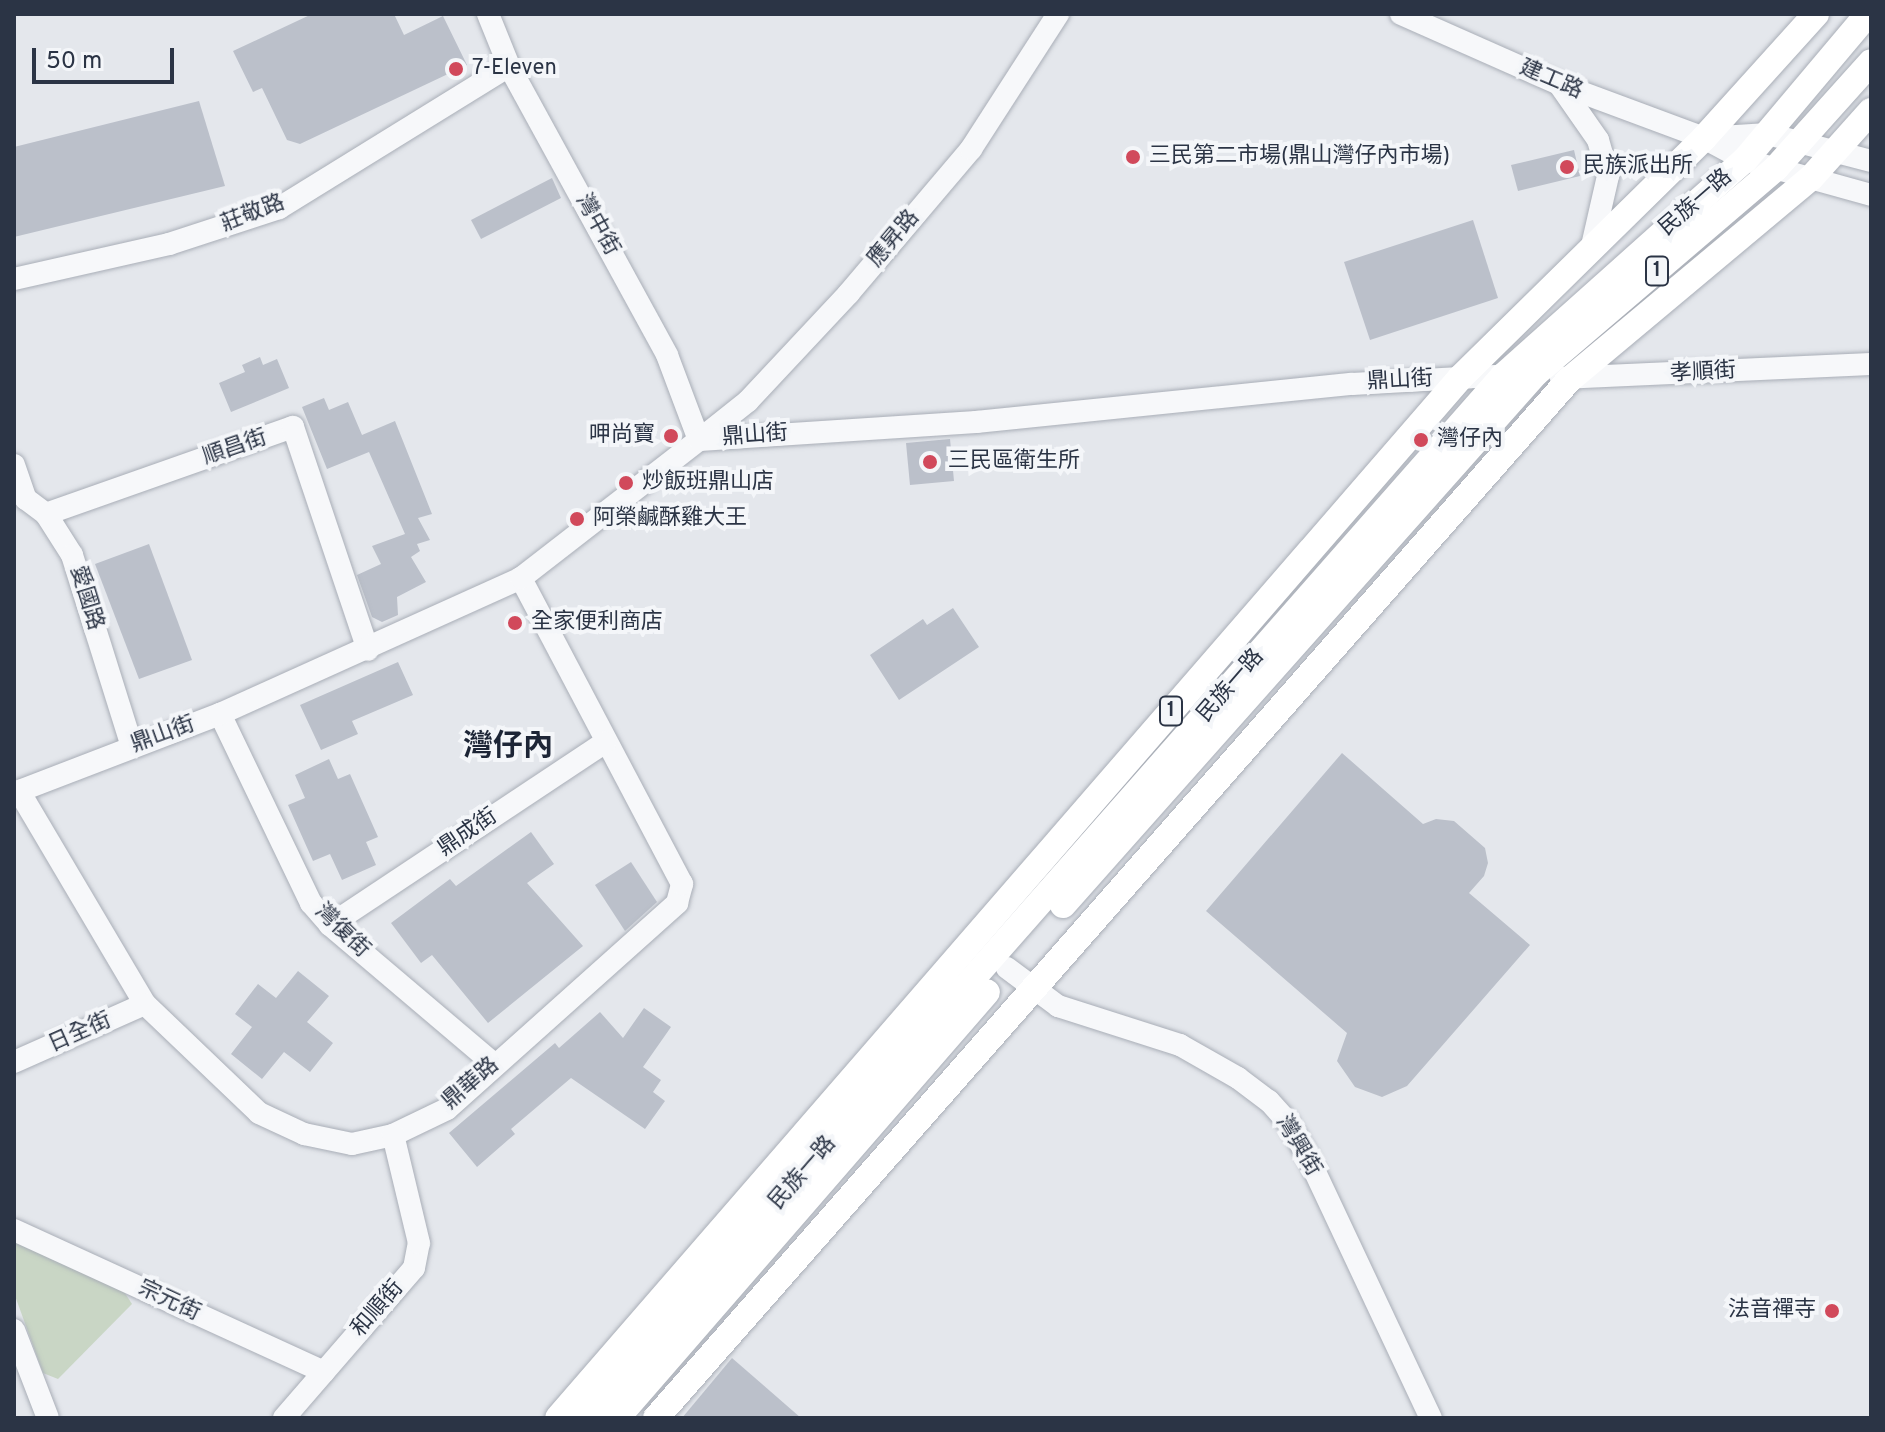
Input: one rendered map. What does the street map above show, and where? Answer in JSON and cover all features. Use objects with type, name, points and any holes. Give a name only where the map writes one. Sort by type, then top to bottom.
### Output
[{"type":"main road","name":"民族一路","points":[[558,1418],[1460,378],[1704,138],[1816,14]]},
{"type":"main road","name":"民族一路","points":[[586,1418],[1503,376],[1745,160],[1868,14]]},
{"type":"main road","name":"民族一路","points":[[617,1418],[1007,968],[1536,373],[1776,168],[1871,62]]},
{"type":"main road","name":"1","points":[[656,1418],[1569,380],[1811,178],[1871,111]]},
{"type":"street","name":"灣中街","points":[[488,14],[509,66],[667,355],[699,440]]},
{"type":"street","name":"應昇路","points":[[699,440],[748,401],[849,293],[971,149],[1058,14]]},
{"type":"street","name":"建工路","points":[[1401,14],[1559,84],[1704,138],[1745,160],[1871,195]]},
{"type":"street","name":"莊敬路","points":[[14,279],[169,244],[279,208],[509,66]]},
{"type":"street","points":[[1559,84],[1598,140],[1608,176],[1592,246]]},
{"type":"street","points":[[1704,138],[1768,134],[1803,140],[1871,161]]},
{"type":"street","name":"孝順街","points":[[1536,373],[1569,380],[1871,364]]},
{"type":"street","name":"鼎山街","points":[[17,792],[220,714],[368,650],[521,578],[699,440],[976,422],[1306,388],[1536,373]]},
{"type":"street","name":"順昌街","points":[[46,514],[293,427],[368,650]]},
{"type":"street","name":"愛國路","points":[[14,465],[20,501],[46,514],[72,555],[132,746]]},
{"type":"street","name":"鼎華路","points":[[17,792],[145,1004],[259,1113],[304,1134],[352,1144],[393,1135],[447,1109],[677,903],[682,884],[521,578]]},
{"type":"street","name":"灣復街","points":[[220,714],[311,903],[330,925],[494,1064]]},
{"type":"street","name":"鼎成街","points":[[330,925],[605,742]]},
{"type":"street","name":"灣興街","points":[[1007,968],[1058,1006],[1180,1045],[1238,1078],[1269,1101],[1288,1122],[1307,1155],[1431,1418]]},
{"type":"street","name":"日全街","points":[[14,1062],[145,1004]]},
{"type":"street","name":"和順街","points":[[284,1418],[414,1268],[419,1243],[393,1135]]},
{"type":"street","name":"宗元街","points":[[14,1230],[324,1372]]},
{"type":"street","points":[[14,1330],[48,1418]]},
{"type":"green space","points":[[14,1241],[123,1290],[132,1304],[58,1379],[43,1373],[14,1293]]},
{"type":"building","points":[[312,14],[394,14],[404,35],[443,16],[467,65],[300,144],[287,140],[262,88],[253,92],[233,51]]},
{"type":"building","points":[[199,101],[225,186],[14,237],[14,147]]},
{"type":"building","points":[[1574,150],[1580,176],[1518,191],[1511,165]]},
{"type":"building","points":[[552,178],[561,198],[481,239],[471,220]]},
{"type":"building","points":[[1473,220],[1498,298],[1370,340],[1344,262]]},
{"type":"building","points":[[260,357],[263,365],[277,359],[289,388],[231,412],[219,383],[245,372],[242,365]]},
{"type":"building","points":[[324,398],[329,410],[348,402],[362,435],[395,421],[432,514],[418,518],[430,540],[417,544],[420,551],[411,557],[426,582],[397,597],[398,615],[382,622],[372,617],[357,575],[381,564],[372,546],[405,534],[369,452],[327,469],[302,407]]},
{"type":"building","name":"三民區衛生所","points":[[950,439],[954,481],[910,485],[906,443]]},
{"type":"building","points":[[149,544],[192,660],[139,679],[95,564]]},
{"type":"building","points":[[953,608],[979,647],[899,700],[870,655],[923,619],[927,625]]},
{"type":"building","points":[[398,662],[413,695],[352,721],[358,734],[321,750],[300,705]]},
{"type":"building","points":[[1342,753],[1423,824],[1436,819],[1454,821],[1485,848],[1488,863],[1484,876],[1469,893],[1530,945],[1407,1086],[1382,1097],[1355,1087],[1337,1061],[1347,1033],[1206,911]]},
{"type":"building","points":[[329,759],[338,779],[350,774],[378,837],[366,842],[376,865],[342,880],[330,854],[313,861],[288,805],[305,798],[295,775]]},
{"type":"building","points":[[531,832],[554,864],[527,883],[583,946],[488,1023],[432,955],[421,963],[391,923],[450,879],[456,886]]},
{"type":"building","points":[[631,862],[657,902],[625,931],[595,885]]},
{"type":"building","points":[[298,971],[329,996],[307,1022],[333,1043],[310,1072],[284,1052],[262,1079],[231,1054],[252,1027],[235,1014],[258,984],[276,998]]},
{"type":"building","points":[[644,1008],[671,1027],[643,1067],[661,1080],[653,1092],[665,1101],[645,1129],[571,1078],[511,1129],[515,1134],[477,1167],[449,1133],[555,1043],[559,1048],[600,1012],[623,1038]]},
{"type":"building","points":[[732,1358],[801,1418],[682,1418]]},
{"type":"place","name":"7-Eleven","points":[[456,69]]},
{"type":"place","name":"三民第二市場(鼎山灣仔內市場)","points":[[1133,157]]},
{"type":"place","name":"民族派出所","points":[[1567,167]]},
{"type":"place","name":"呷尚寶","points":[[671,436]]},
{"type":"place","name":"灣仔內","points":[[1421,440]]},
{"type":"place","name":"三民區衛生所","points":[[930,462]]},
{"type":"place","name":"炒飯班鼎山店","points":[[626,483]]},
{"type":"place","name":"阿榮鹹酥雞大王","points":[[577,519]]},
{"type":"place","name":"全家便利商店","points":[[515,623]]},
{"type":"place","name":"法音禪寺","points":[[1832,1311]]},
{"type":"district","name":"灣仔內","points":[[508,748]]}]
